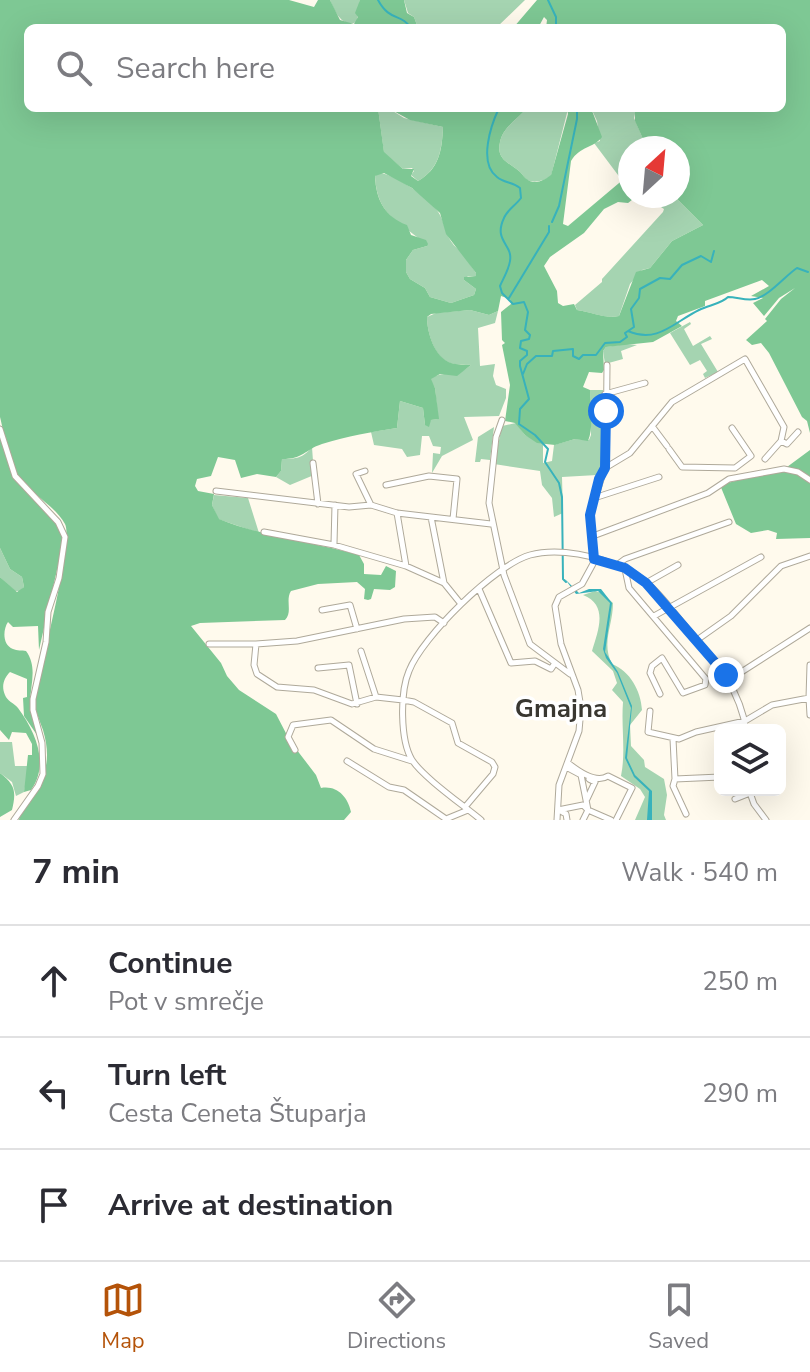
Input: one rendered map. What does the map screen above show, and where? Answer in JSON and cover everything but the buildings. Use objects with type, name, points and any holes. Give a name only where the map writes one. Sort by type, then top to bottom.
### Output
[{"type":"street","points":[[605,468],[630,453],[672,402],[745,359],[784,425],[781,441],[765,459]]},
{"type":"street","points":[[557,820],[559,785],[581,722],[578,690],[561,644],[555,606],[559,597],[584,582],[592,570],[590,515],[605,468],[607,365]]},
{"type":"street","points":[[605,394],[645,383]]},
{"type":"street","points":[[502,420],[496,437],[490,485],[491,524],[526,637],[535,649],[571,674]]},
{"type":"street","points":[[652,426],[684,468],[700,465],[735,468],[751,456],[732,428]]},
{"type":"street","points":[[0,429],[15,476],[58,522],[63,529],[65,542],[59,578],[48,612],[46,642],[33,699],[42,743],[43,774],[14,820]]},
{"type":"street","points":[[781,441],[787,444],[798,432]]},
{"type":"street","points":[[313,463],[318,504]]},
{"type":"street","points":[[593,536],[708,493],[733,478],[784,469],[798,472],[810,480]]},
{"type":"street","points":[[365,471],[356,474],[371,505]]},
{"type":"street","points":[[386,485],[429,476],[457,479],[453,519]]},
{"type":"street","points":[[594,498],[659,477]]},
{"type":"street","points":[[216,491],[318,504],[371,505],[397,513],[491,524]]},
{"type":"street","points":[[334,545],[335,505]]},
{"type":"street","points":[[397,513],[406,566]]},
{"type":"street","points":[[431,517],[444,583]]},
{"type":"street","points":[[617,565],[625,559],[729,522]]},
{"type":"street","points":[[264,532],[334,545],[406,566],[444,583],[461,604]]},
{"type":"street","points":[[413,761],[405,739],[403,700],[405,682],[417,654],[461,604],[504,568],[530,555],[563,552],[594,559],[625,568],[646,583],[729,680],[745,724]]},
{"type":"street","points":[[697,640],[731,616],[781,566],[810,556]]},
{"type":"street","points":[[654,616],[761,557]]},
{"type":"street","points":[[646,583],[678,565]]},
{"type":"street","points":[[625,568],[629,588],[706,682],[700,689],[683,693],[662,658],[652,666],[650,673],[660,694]]},
{"type":"street","points":[[479,589],[511,663],[535,661],[551,669],[555,663]]},
{"type":"street","points":[[322,610],[350,605],[357,629]]},
{"type":"street","points":[[209,644],[297,641],[417,617],[435,617],[444,623]]},
{"type":"street","points":[[729,680],[810,628]]},
{"type":"street","points":[[256,644],[254,670],[261,679],[277,687],[314,690],[357,704],[376,697],[414,702],[452,723],[458,743],[494,764],[493,774],[467,808],[446,819],[404,790],[389,787],[347,761]]},
{"type":"street","points":[[361,651],[376,697]]},
{"type":"street","points":[[318,668],[349,665],[357,704]]},
{"type":"street","points":[[810,665],[810,715]]},
{"type":"street","points":[[650,711],[648,732],[673,739],[745,721],[772,705],[809,698]]},
{"type":"street","points":[[295,750],[288,737],[293,725],[331,720],[374,749],[413,761],[481,820]]},
{"type":"street","points":[[673,739],[673,786],[686,814]]},
{"type":"street","points":[[558,810],[583,805],[614,820],[632,788],[608,776],[596,780],[581,775],[567,765]]},
{"type":"street","points":[[567,765],[596,780]]},
{"type":"street","points":[[581,775],[590,811]]},
{"type":"street","points":[[675,779],[714,777]]},
{"type":"street","points":[[586,800],[596,780]]},
{"type":"street","points":[[735,799],[741,796]]},
{"type":"street","points":[[751,796],[766,820]]},
{"type":"street","points":[[558,810],[566,814],[567,820]]},
{"type":"street","points":[[583,820],[590,811]]},
{"type":"green space","points":[[0,0],[289,0],[314,7],[318,0],[330,0],[340,20],[354,24],[24,24],[24,112],[379,112],[384,152],[403,169],[414,169],[411,176],[418,181],[435,165],[442,144],[443,127],[410,120],[395,112],[523,112],[504,132],[499,148],[504,160],[534,182],[551,175],[568,112],[593,112],[602,137],[571,161],[563,224],[568,226],[618,184],[618,202],[604,209],[584,233],[550,257],[544,266],[557,291],[558,303],[563,306],[574,304],[577,310],[614,317],[619,316],[636,272],[650,268],[672,241],[703,225],[686,208],[690,208],[690,136],[642,136],[635,121],[635,112],[786,112],[786,24],[546,24],[544,17],[540,24],[516,24],[537,0],[810,0],[810,433],[807,421],[802,417],[769,353],[761,343],[752,345],[746,340],[767,321],[765,319],[781,299],[795,288],[779,298],[764,316],[753,303],[763,298],[751,296],[769,286],[762,280],[705,301],[705,306],[678,316],[676,321],[682,326],[653,342],[606,347],[603,351],[604,370],[602,373],[589,372],[583,387],[590,390],[588,441],[575,439],[555,445],[537,443],[515,423],[505,421],[510,385],[502,345],[505,343],[502,340],[501,312],[511,304],[510,299],[501,296],[498,311],[489,315],[470,310],[427,317],[430,337],[440,355],[451,363],[471,365],[457,376],[440,374],[431,379],[439,419],[431,420],[429,427],[425,425],[423,408],[400,401],[397,428],[331,441],[295,458],[282,459],[281,471],[276,477],[257,474],[241,478],[235,460],[218,457],[211,476],[197,479],[195,486],[198,491],[214,494],[212,505],[219,519],[271,535],[359,555],[364,564],[364,574],[381,575],[386,566],[396,571],[395,587],[390,590],[374,589],[368,600],[364,599],[365,589],[357,582],[318,584],[291,591],[285,620],[200,623],[191,626],[239,690],[276,714],[290,741],[316,775],[321,788],[332,788],[344,797],[351,812],[344,820],[19,820],[44,775],[46,765],[46,743],[34,698],[61,579],[66,535],[61,518],[27,486],[13,466],[0,417]],"holes":[[[384,173],[412,188],[440,213],[446,234],[476,273],[476,276],[464,277],[476,289],[474,295],[451,303],[430,297],[425,288],[410,279],[406,272],[406,260],[413,250],[428,244],[426,240],[411,235],[407,225],[387,212],[377,193],[375,176]]]},
{"type":"green space","points":[[330,0],[360,0],[357,22],[343,21]]},
{"type":"green space","points":[[360,0],[404,0],[407,13],[414,17],[417,24],[354,24]]},
{"type":"green space","points":[[404,0],[525,0],[500,24],[417,24],[408,13]]},
{"type":"green space","points":[[379,112],[394,112],[404,118],[443,127],[435,165],[418,181],[411,175],[414,171],[412,168],[403,169],[384,153]]},
{"type":"green space","points":[[523,112],[567,112],[551,176],[537,182],[527,180],[504,160],[500,142]]},
{"type":"green space","points":[[593,112],[636,112],[634,118],[642,136],[618,136],[618,175],[594,143],[600,141]]},
{"type":"green space","points":[[378,173],[403,182],[436,209],[451,241],[476,273],[476,276],[468,276],[464,280],[476,289],[474,295],[451,303],[430,297],[425,288],[410,279],[406,272],[406,260],[413,250],[427,246],[392,218],[380,202],[375,176]]},
{"type":"green space","points":[[686,208],[703,225],[672,241],[650,268],[642,270],[630,284],[619,316],[577,310],[575,305],[602,282],[664,209]]},
{"type":"green space","points":[[470,310],[489,315],[498,311],[495,323],[478,328],[480,366],[495,364],[493,376],[496,385],[506,389],[506,398],[499,416],[464,417],[473,440],[442,456],[432,473],[433,453],[440,454],[441,447],[433,446],[429,436],[422,436],[420,455],[407,457],[402,449],[374,445],[371,432],[397,428],[400,401],[423,408],[425,425],[438,419],[435,388],[430,379],[460,372],[471,365],[444,360],[430,337],[427,317],[436,313]]},
{"type":"green space","points":[[690,322],[684,329],[693,346],[710,336],[712,339],[701,344],[718,372],[705,378],[703,374],[707,371],[700,360],[690,365],[670,333]]},
{"type":"green space","points":[[637,345],[621,351],[623,359],[605,364],[603,351],[606,347]]},
{"type":"green space","points":[[590,390],[603,390],[603,466],[597,475],[562,477],[563,513],[554,517],[552,498],[542,485],[540,471],[494,464],[502,426],[516,423],[525,435],[543,443],[543,463],[552,461],[554,445],[575,439],[589,440]]},
{"type":"green space","points":[[494,427],[490,460],[475,462],[478,437]]},
{"type":"green space","points":[[0,435],[11,472],[60,527],[63,543],[39,650],[38,626],[13,627],[8,622],[4,633],[9,647],[26,651],[33,670],[30,704],[39,738],[24,716],[23,698],[27,697],[27,679],[10,672],[3,685],[6,697],[24,717],[38,748],[37,780],[31,790],[24,792],[32,744],[26,733],[12,732],[9,740],[0,730],[0,577],[17,592],[24,587],[22,577],[10,569],[0,548]]},
{"type":"green space","points":[[312,447],[314,475],[290,485],[276,477],[281,471],[282,459],[299,457]]},
{"type":"green space","points":[[810,450],[810,538],[776,539],[777,533],[768,530],[751,533],[736,524],[720,485],[787,467]]},
{"type":"green space","points":[[214,495],[248,498],[259,533],[218,519],[212,505]]},
{"type":"green space","points":[[0,548],[10,569],[22,577],[24,587],[20,591],[15,591],[0,577]]},
{"type":"green space","points":[[595,591],[613,603],[607,641],[609,656],[612,664],[633,682],[639,696],[642,710],[630,725],[631,746],[644,760],[645,767],[664,779],[666,820],[635,820],[645,797],[640,789],[621,776],[623,702],[612,690],[617,683],[613,671],[592,651],[599,627],[599,612],[591,599],[583,595]]},
{"type":"green space","points":[[0,742],[12,742],[15,766],[29,766],[24,792],[16,796],[12,782],[0,773]]},
{"type":"green space","points":[[0,773],[12,785],[14,794],[12,810],[0,817]]},
{"type":"water","points":[[565,579],[579,593],[601,589],[612,603],[605,652],[618,672],[632,706],[627,758],[635,775],[652,791],[652,820],[647,820],[649,791],[634,777],[625,758],[631,708],[603,649],[610,603],[598,591],[576,594]]},
{"type":"waterway","points":[[378,0],[387,12],[408,24]]},
{"type":"waterway","points":[[548,0],[556,24]]},
{"type":"waterway","points":[[498,112],[488,144],[488,163],[497,177],[520,188],[521,198],[507,212],[501,226],[510,261],[500,286],[502,293],[513,304],[524,302],[528,312],[525,330],[530,335],[529,339],[521,341],[520,348],[527,351],[527,355],[520,361],[520,366],[529,399],[520,409],[519,424],[548,449],[545,462],[559,483],[562,497],[563,579],[566,582]]},
{"type":"waterway","points":[[552,222],[559,206],[577,112]]},
{"type":"waterway","points":[[509,298],[549,232],[549,226]]},
{"type":"waterway","points":[[523,374],[527,364],[536,356],[552,356],[553,351],[573,349],[573,356],[579,359],[583,355],[596,355],[605,343],[620,342],[627,337],[625,333],[634,327],[631,309],[639,298],[640,289],[660,278],[670,279],[682,265],[701,256],[711,262],[714,251]]},
{"type":"waterway","points":[[628,331],[648,335],[657,333],[728,297],[748,300],[760,297],[797,268],[808,272]]},
{"type":"district","name":"Gmajna","points":[[561,708]]},
{"type":"route","points":[[606,411],[605,468],[590,515],[594,559],[625,568],[646,583],[726,675]]}]
